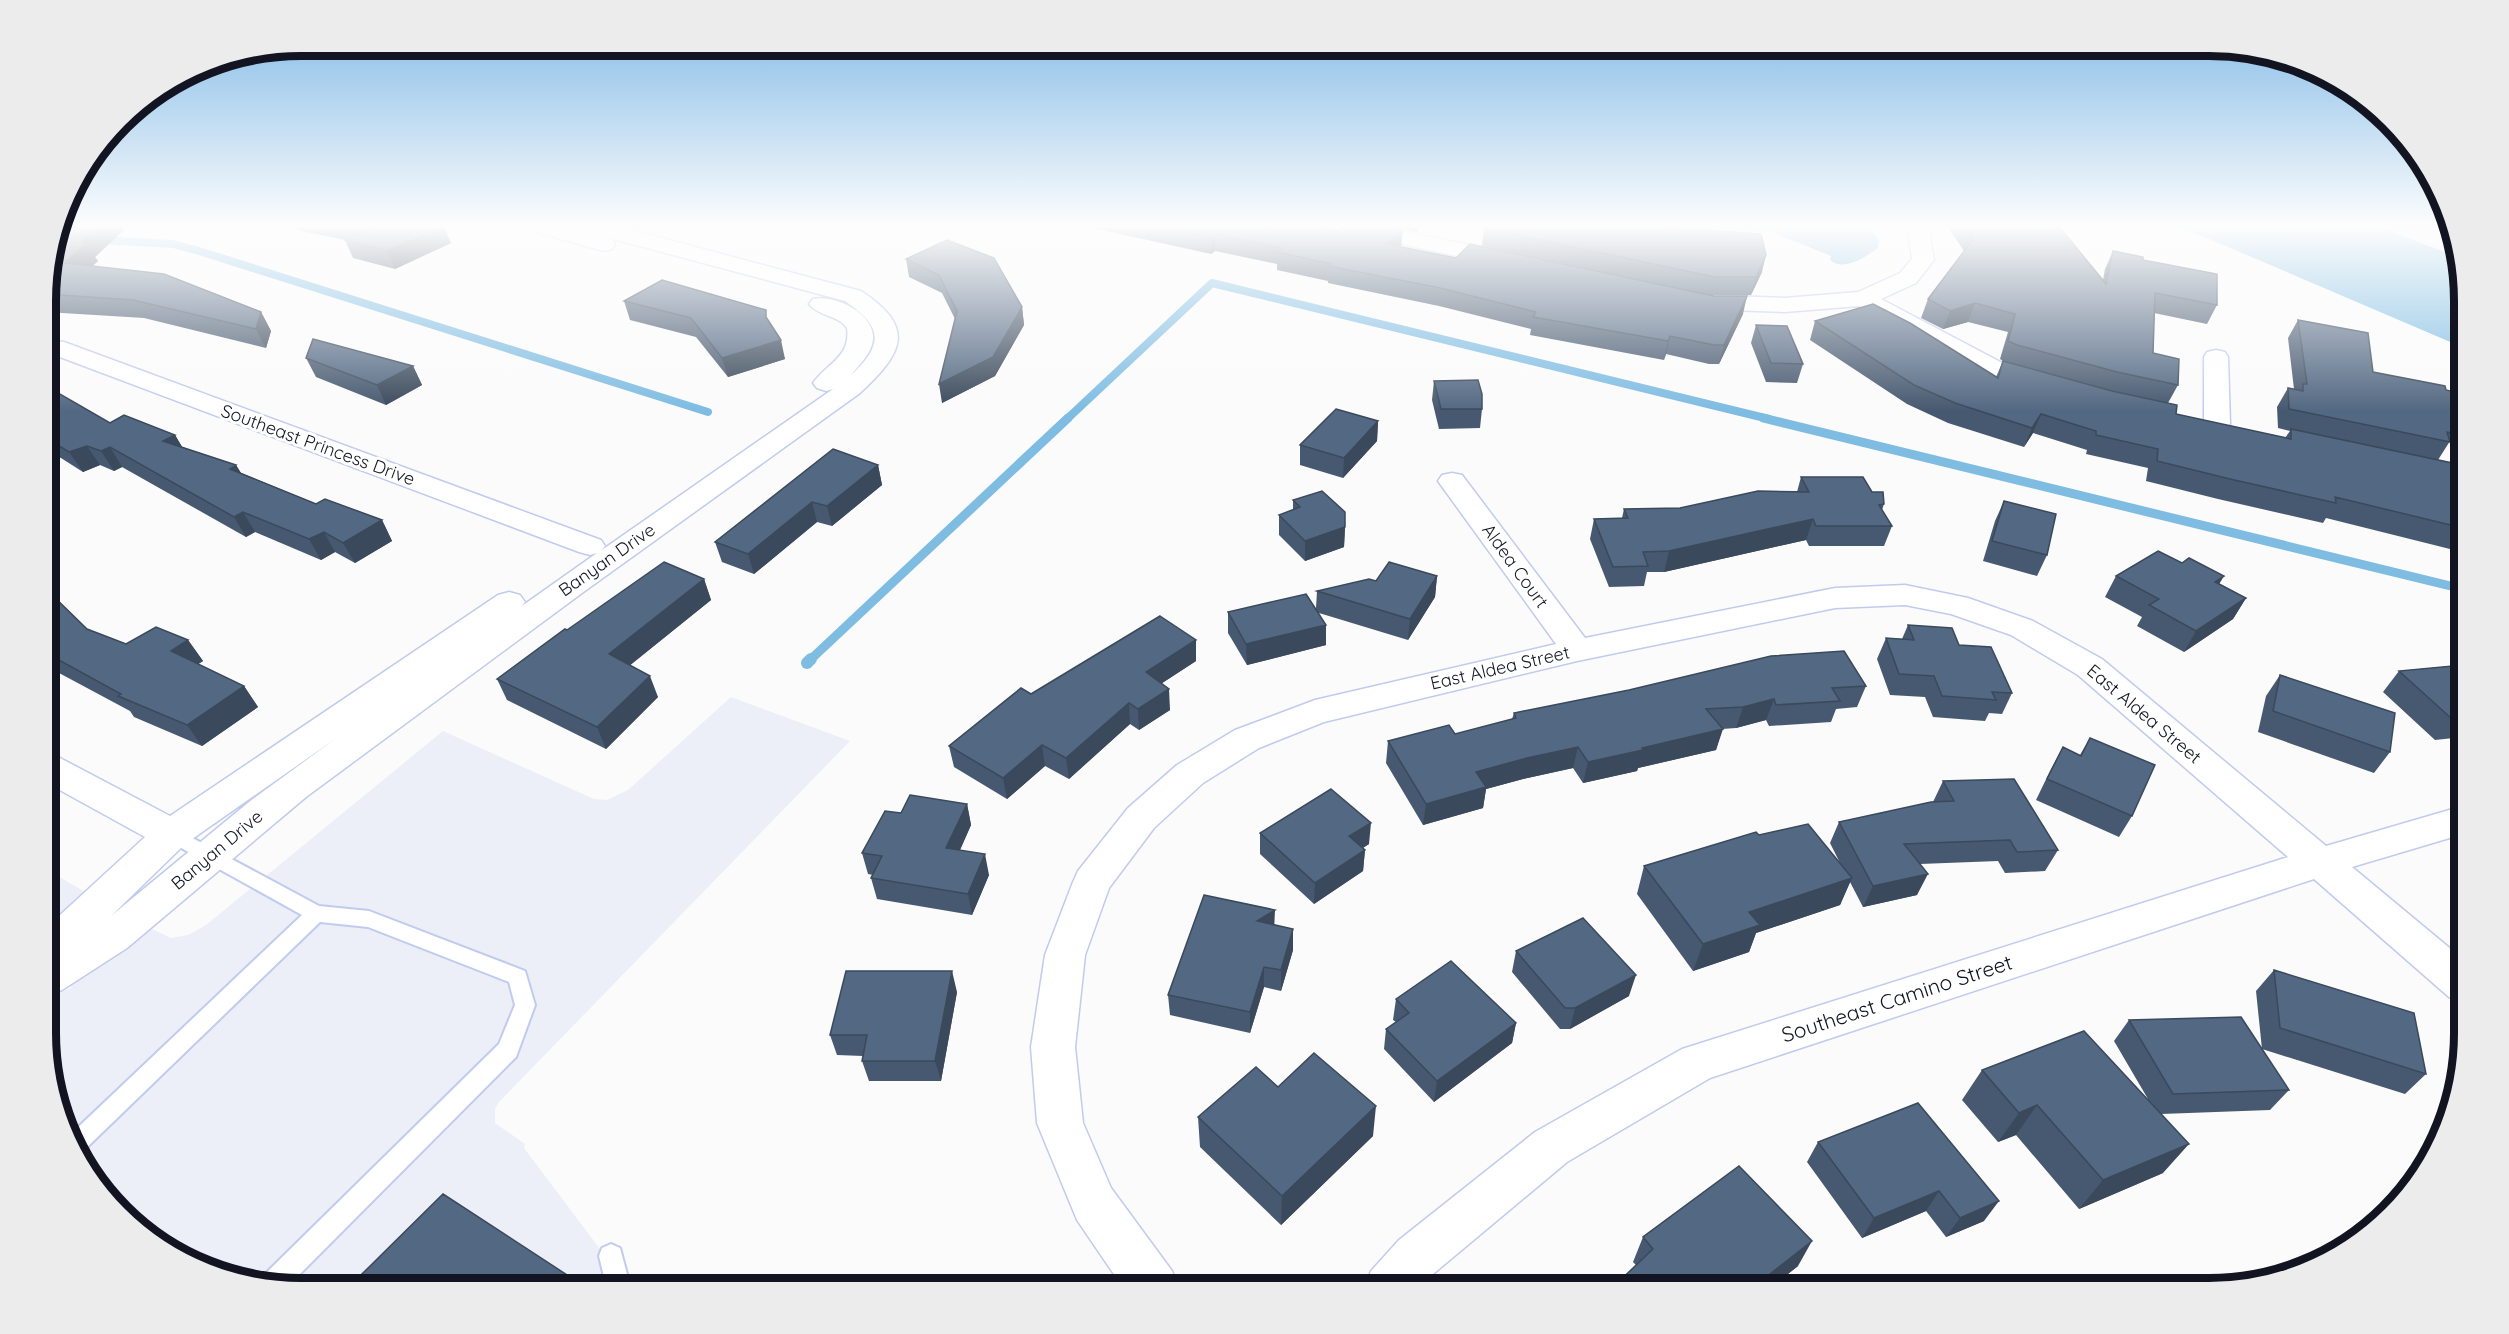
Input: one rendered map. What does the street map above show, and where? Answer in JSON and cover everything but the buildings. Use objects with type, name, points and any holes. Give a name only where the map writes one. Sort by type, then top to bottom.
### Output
[{"type":"street","name":"Banyan Drive","points":[[56,944],[172,834],[590,546],[851,387],[876,365],[883,354],[888,344],[886,326],[874,310],[845,303],[839,291],[819,286]]},
{"type":"street","points":[[1675,296],[1710,304],[1785,305],[1863,299],[1890,286]]},
{"type":"street","points":[[1863,299],[1999,371],[2068,390]]},
{"type":"street","name":"Southeast Princess Drive","points":[[56,347],[590,546]]},
{"type":"street","points":[[2216,357],[2217,424]]},
{"type":"street","name":"Banyan Drive","points":[[56,973],[78,962],[126,928],[262,811],[751,446]]},
{"type":"street","name":"Aldea Court","points":[[1452,481],[1577,650]]},
{"type":"street","name":"East Aldea Street","points":[[1146,1278],[1094,1204],[1060,1123],[1053,1047],[1065,955],[1092,882],[1141,818],[1190,774],[1247,739],[1315,712],[1577,650],[1835,598],[1905,595],[1957,606],[2022,628],[2090,667],[2454,976]]},
{"type":"street","points":[[56,772],[172,834]]},
{"type":"street","name":"Southeast Camino Street","points":[[1398,1278],[1416,1257],[1551,1147],[1697,1063],[2321,862],[2454,823]]},
{"type":"lane","points":[[172,834],[316,914],[369,919],[519,977],[525,1005],[508,1050],[280,1277]]},
{"type":"lane","points":[[80,1141],[316,914]]},
{"type":"lane","points":[[611,1256],[616,1278]]},
{"type":"shaded area","points":[[731,697],[850,741],[499,1102],[495,1109],[495,1123],[525,1144],[524,1148],[622,1278],[284,1278],[252,1274],[221,1266],[178,1246],[139,1218],[106,1183],[88,1156],[74,1128],[60,1082],[56,1050],[56,995],[71,988],[71,983],[150,928],[171,938],[188,935],[206,925],[443,731],[594,799],[607,800],[628,790]]},
{"type":"shaded area","points":[[56,875],[87,893],[56,922]]},
{"type":"water","points":[[2320,286],[2453,286],[2454,344]]},
{"type":"waterway","points":[[310,286],[708,412]]},
{"type":"waterway","points":[[1067,419],[1209,286]]},
{"type":"waterway","points":[[1225,286],[1769,419]]},
{"type":"waterway","points":[[809,661],[1068,418]]},
{"type":"waterway","points":[[1763,418],[2454,587]]}]
